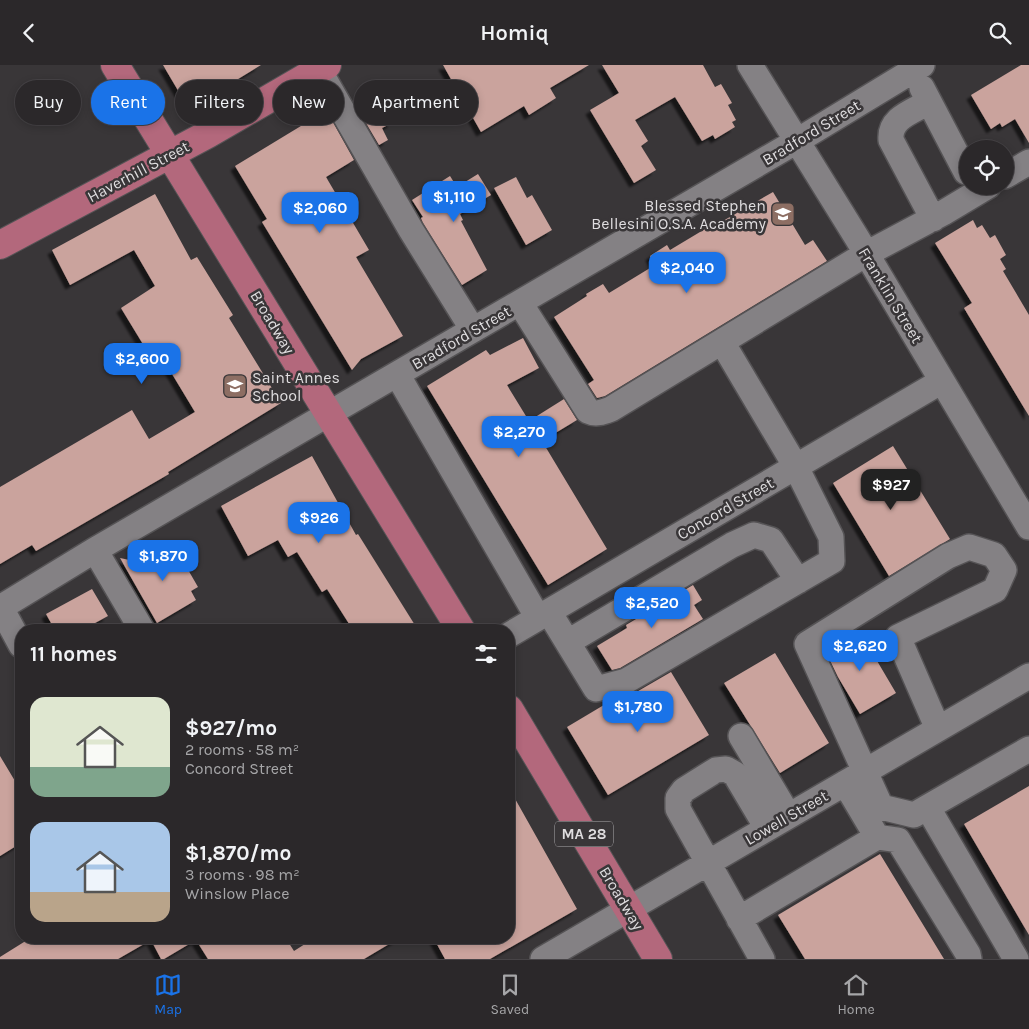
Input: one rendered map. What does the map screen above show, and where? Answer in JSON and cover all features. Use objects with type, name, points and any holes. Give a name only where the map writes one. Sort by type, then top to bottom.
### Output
[{"type":"main road","name":"Broadway","points":[[115,65],[457,624]]},
{"type":"main road","name":"Haverhill Street","points":[[0,245],[170,154],[318,68]]},
{"type":"main road","name":"Broadway","points":[[515,719],[658,959]]},
{"type":"street","name":"Franklin Street","points":[[750,65],[866,254],[1029,527]]},
{"type":"street","points":[[318,68],[411,230],[473,330]]},
{"type":"street","name":"Bradford Street","points":[[0,608],[95,550],[797,141],[917,68]]},
{"type":"street","points":[[917,68],[929,102],[959,159]]},
{"type":"street","points":[[929,102],[897,121],[892,126],[890,140],[932,219]]},
{"type":"street","points":[[1014,171],[1029,162]]},
{"type":"street","points":[[520,303],[588,411],[593,414],[610,409],[866,254],[973,195]]},
{"type":"street","points":[[397,374],[544,615],[568,642],[596,689],[626,681],[832,561],[831,537],[796,467],[722,342]]},
{"type":"street","name":"Concord Street","points":[[515,632],[942,381]]},
{"type":"street","points":[[568,642],[732,545],[754,535],[771,540],[798,581]]},
{"type":"street","points":[[877,837],[807,644],[948,556],[970,547],[994,555],[1004,570],[995,590],[898,637],[938,729]]},
{"type":"street","points":[[95,550],[138,624]]},
{"type":"street","points":[[0,608],[15,634]]},
{"type":"street","name":"Lowell Street","points":[[543,959],[1029,676]]},
{"type":"street","points":[[741,735],[788,815]]},
{"type":"street","points":[[855,777],[881,807],[914,815],[1029,749]]},
{"type":"street","points":[[762,959],[678,809],[678,798],[684,790],[716,770],[726,769],[736,774],[766,828]]},
{"type":"street","points":[[928,808],[1019,950]]},
{"type":"street","points":[[739,919],[877,837],[898,840],[968,954],[969,959]]},
{"type":"building","points":[[163,65],[261,65],[236,80],[175,80],[175,85]]},
{"type":"building","points":[[443,65],[589,65],[550,88],[556,98],[529,115],[524,106],[481,132],[477,125],[478,80],[452,80]]},
{"type":"building","points":[[602,65],[703,65],[715,87],[721,84],[732,103],[728,105],[736,120],[732,122],[735,127],[715,139],[713,135],[702,141],[675,97],[635,120],[648,141],[641,146],[656,170],[634,183],[590,110],[619,93]]},
{"type":"building","points":[[1021,65],[1029,65],[1029,143],[1015,119],[1002,127],[1000,123],[991,129],[971,95]]},
{"type":"building","points":[[303,125],[335,125],[354,160],[326,177],[369,250],[356,257],[403,336],[361,359],[352,370],[262,222],[267,219],[235,166]]},
{"type":"building","points":[[367,125],[388,125],[382,128],[388,140],[379,145]]},
{"type":"building","points":[[478,174],[491,195],[460,214],[463,220],[461,221],[487,270],[462,285],[423,223],[421,218],[423,217],[412,200],[450,176],[457,187]]},
{"type":"building","points":[[516,177],[527,198],[532,195],[552,230],[526,245],[494,188]]},
{"type":"building","points":[[773,192],[805,245],[813,240],[827,261],[605,396],[597,398],[588,384],[594,380],[554,317],[603,284],[609,293],[655,265],[650,256],[667,245],[670,250]]},
{"type":"building","points":[[155,194],[191,260],[197,257],[233,315],[229,318],[281,403],[168,472],[169,474],[36,551],[32,545],[0,564],[0,487],[132,410],[149,439],[195,412],[160,354],[152,359],[121,308],[155,286],[134,250],[70,285],[52,250]]},
{"type":"building","points":[[973,220],[977,228],[982,225],[990,238],[995,235],[1006,255],[1000,259],[1006,269],[1003,271],[1029,315],[1029,416],[964,308],[972,303],[935,243]]},
{"type":"building","points":[[523,338],[539,368],[507,385],[529,421],[564,399],[577,420],[542,441],[607,549],[548,585],[427,386],[486,350],[490,355]]},
{"type":"building","points":[[893,446],[950,539],[889,576],[833,483]]},
{"type":"building","points":[[312,456],[356,535],[358,534],[414,624],[349,624],[327,589],[322,592],[297,552],[288,557],[278,540],[248,556],[221,506]]},
{"type":"building","points":[[172,542],[198,587],[191,591],[196,600],[157,623],[120,558],[139,562],[157,553],[160,545]]},
{"type":"building","points":[[693,585],[702,600],[694,605],[703,619],[620,668],[612,670],[597,646],[627,628],[626,625]]},
{"type":"building","points":[[92,589],[108,616],[96,624],[52,624],[46,614]]},
{"type":"building","points":[[854,631],[856,634],[860,632],[896,693],[860,714],[838,677],[825,650]]},
{"type":"building","points":[[775,653],[829,743],[780,773],[724,683]]},
{"type":"building","points":[[671,672],[709,735],[608,795],[567,727],[614,699],[633,694]]},
{"type":"building","points":[[0,756],[15,781],[15,847],[0,856]]},
{"type":"building","points":[[1029,786],[1029,935],[964,824]]},
{"type":"building","points":[[515,799],[577,909],[490,959],[445,959],[437,944],[515,944]]},
{"type":"building","points":[[880,854],[944,959],[805,959],[778,915]]},
{"type":"building","points":[[21,944],[144,944],[118,959],[0,959],[0,957]]},
{"type":"building","points":[[153,944],[189,944],[164,959],[161,959]]},
{"type":"building","points":[[199,944],[290,944],[294,951],[305,944],[389,944],[364,959],[208,959]]},
{"type":"place","name":"Blessed Stephen Bellesini O.S.A. Academy","points":[[783,214]]},
{"type":"place","name":"Saint Annes School","points":[[235,386]]}]
